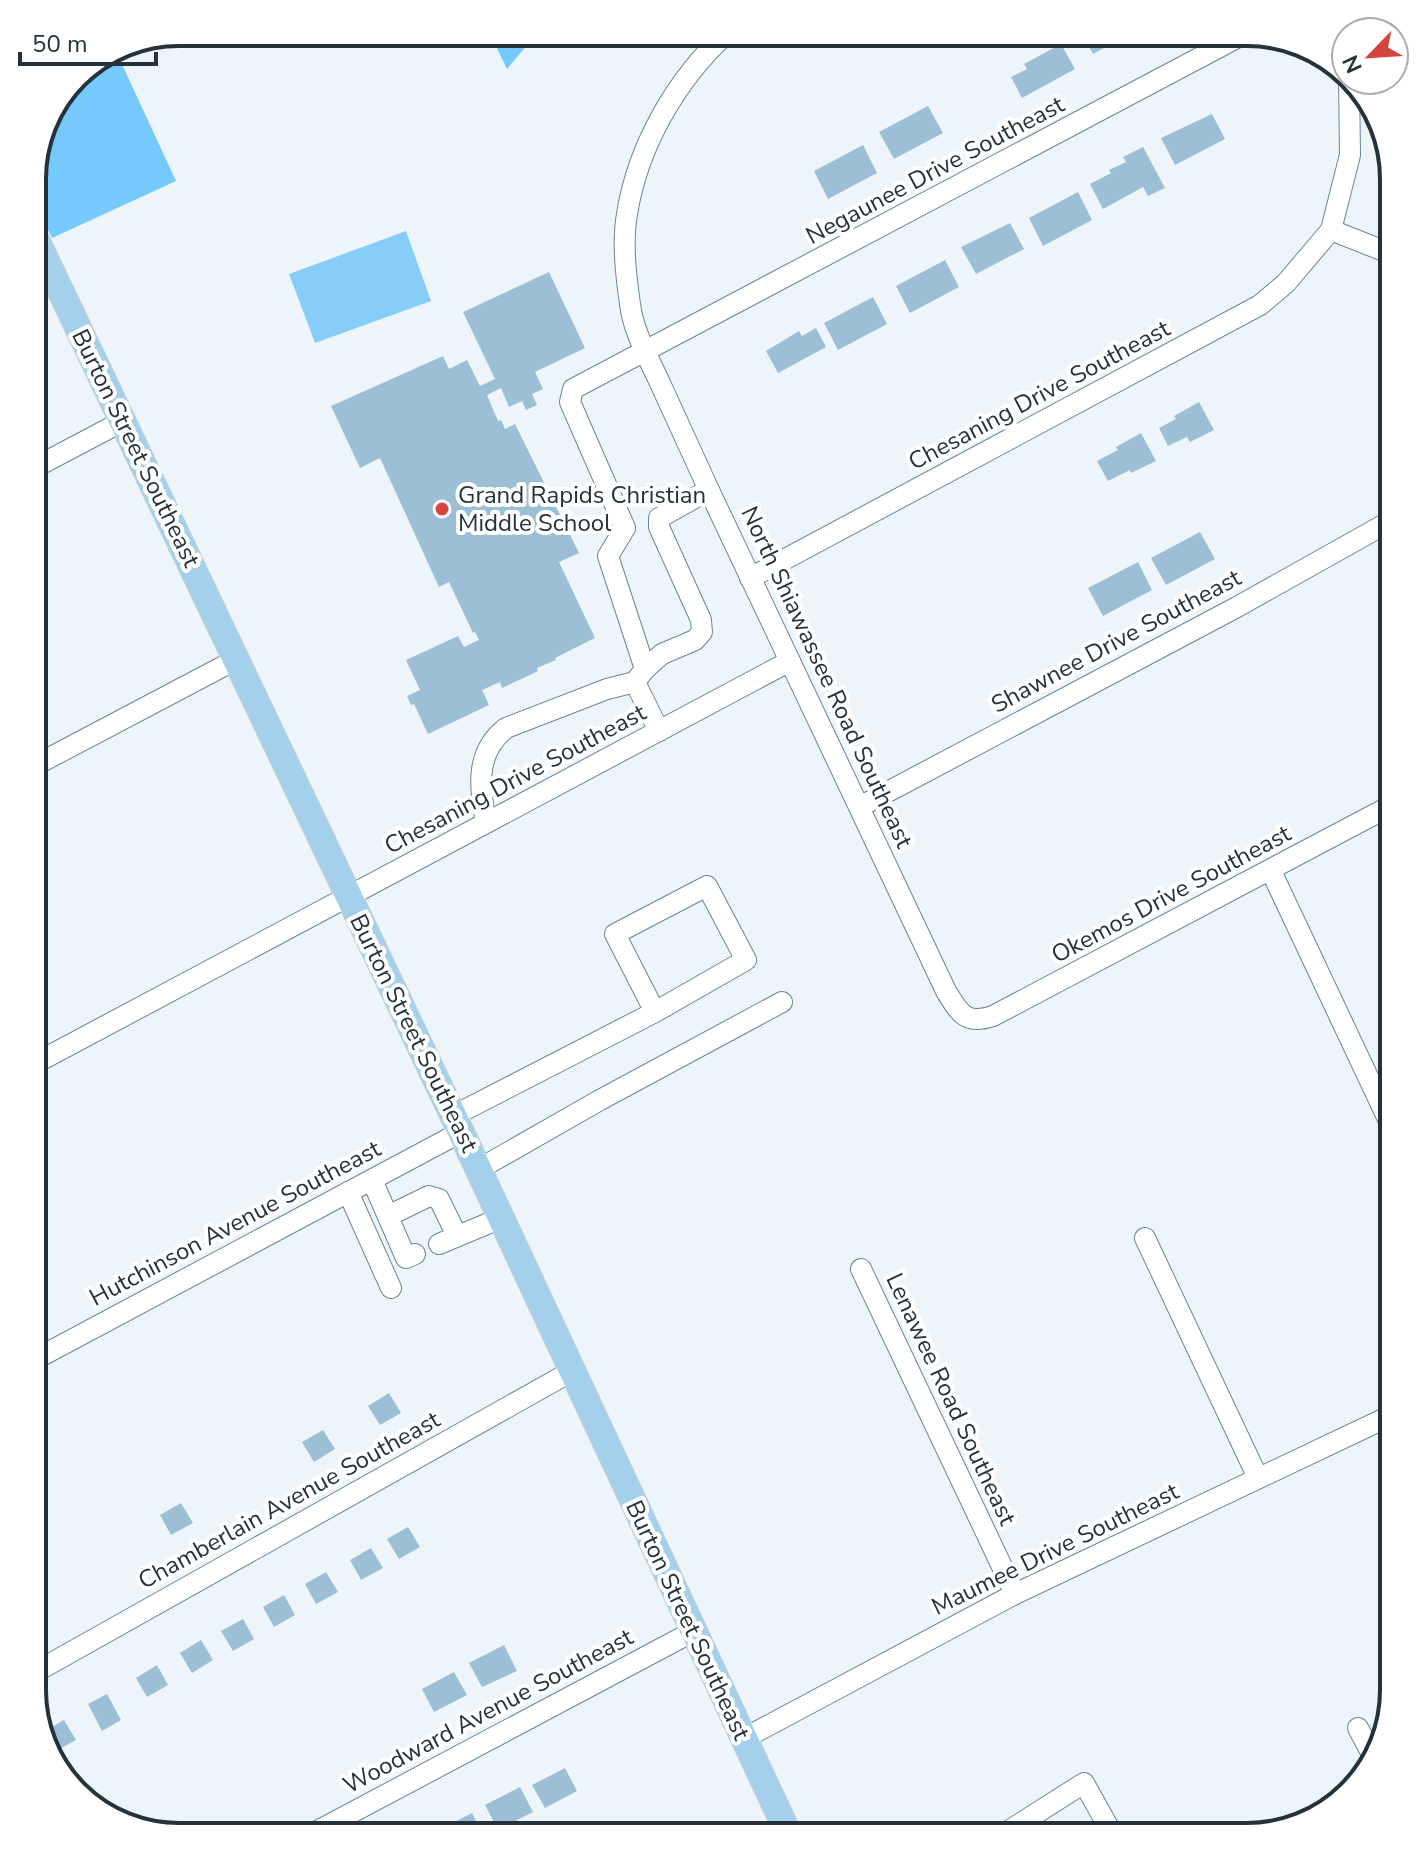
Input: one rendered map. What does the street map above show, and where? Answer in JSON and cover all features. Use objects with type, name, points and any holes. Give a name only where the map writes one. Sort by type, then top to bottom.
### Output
[{"type":"main road","name":"Burton Street Southeast","points":[[46,260],[479,1169],[783,1823]]},
{"type":"street","name":"North Shiawassee Road Southeast","points":[[712,46],[702,55],[651,133],[636,176],[626,216],[630,309],[646,352],[709,490],[946,991],[968,1019]]},
{"type":"street","name":"Negaunee Drive Southeast","points":[[640,676],[608,556],[625,528],[570,402],[573,389],[1222,46]]},
{"type":"street","points":[[1349,96],[1350,155],[1331,230],[1380,249]]},
{"type":"street","name":"Chesaning Drive Southeast","points":[[750,578],[1260,305],[1306,262],[1331,230]]},
{"type":"street","points":[[46,462],[123,421]]},
{"type":"street","points":[[486,823],[480,788],[482,764],[489,745],[497,735],[506,728],[640,676],[662,654],[695,640],[702,632],[701,620],[659,527],[659,518],[709,490]]},
{"type":"street","name":"Shawnee Drive Southeast","points":[[861,806],[1237,607],[1380,527]]},
{"type":"street","points":[[46,760],[237,659]]},
{"type":"street","name":"Chesaning Drive Southeast","points":[[46,1058],[790,661]]},
{"type":"street","points":[[640,676],[659,731]]},
{"type":"street","name":"Okemos Drive Southeast","points":[[968,1019],[979,1021],[993,1016],[1380,812]]},
{"type":"street","points":[[1271,871],[1380,1080]]},
{"type":"street","name":"Hutchinson Avenue Southeast","points":[[46,1354],[372,1180],[457,1124],[655,1012],[746,960],[707,886],[615,934],[655,1012]]},
{"type":"street","points":[[479,1169],[782,1002]]},
{"type":"street","points":[[372,1180],[411,1256]]},
{"type":"street","points":[[348,1192],[391,1288]]},
{"type":"street","points":[[388,1216],[429,1196],[439,1199],[448,1240],[501,1218]]},
{"type":"street","points":[[1145,1238],[1258,1478]]},
{"type":"street","name":"Lenawee Road Southeast","points":[[861,1269],[1015,1594]]},
{"type":"street","name":"Chamberlain Avenue Southeast","points":[[46,1666],[572,1371]]},
{"type":"street","name":"Maumee Drive Southeast","points":[[743,1739],[1015,1594],[1380,1421]]},
{"type":"street","name":"Woodward Avenue Southeast","points":[[332,1823],[694,1631]]},
{"type":"street","points":[[1358,1728],[1367,1746]]},
{"type":"street","points":[[1021,1823],[1084,1783],[1106,1823]]},
{"type":"shaded area","points":[[496,46],[526,46],[507,69]]},
{"type":"shaded area","points":[[120,60],[176,181],[52,238],[46,225],[46,171],[60,120],[91,79]]},
{"type":"shaded area","points":[[406,231],[431,301],[315,343],[289,274]]},
{"type":"building","points":[[1062,46],[1075,69],[1022,98],[1011,77],[1027,69],[1024,64]]},
{"type":"building","points":[[1089,46],[1108,46],[1093,54]]},
{"type":"building","points":[[928,106],[943,133],[894,159],[879,132]]},
{"type":"building","points":[[1212,114],[1225,139],[1175,165],[1161,138]]},
{"type":"building","points":[[863,145],[877,173],[828,199],[814,171]]},
{"type":"building","points":[[1143,147],[1165,188],[1148,196],[1143,187],[1103,209],[1090,184],[1126,162],[1123,157]]},
{"type":"building","points":[[1078,192],[1092,220],[1043,246],[1029,218]]},
{"type":"building","points":[[1010,223],[1024,249],[976,274],[961,247]]},
{"type":"building","points":[[945,260],[959,287],[910,313],[896,286]]},
{"type":"building","points":[[549,272],[585,348],[535,372],[543,389],[532,394],[537,405],[526,410],[522,401],[509,407],[501,388],[487,395],[498,421],[501,420],[505,429],[515,424],[579,553],[559,562],[595,638],[502,688],[500,682],[482,690],[489,705],[428,734],[407,696],[420,690],[406,660],[458,636],[464,647],[479,640],[449,582],[439,587],[380,458],[360,468],[331,406],[443,356],[449,369],[467,360],[480,386],[495,379],[463,312]]},
{"type":"building","points":[[873,297],[887,324],[838,350],[824,323]]},
{"type":"building","points":[[816,328],[826,347],[778,373],[766,351],[799,331],[802,336]]},
{"type":"building","points":[[1199,402],[1214,430],[1190,442],[1187,437],[1168,446],[1159,428]]},
{"type":"building","points":[[1141,433],[1156,461],[1108,481],[1097,461]]},
{"type":"building","points":[[1200,532],[1215,559],[1166,585],[1151,558]]},
{"type":"building","points":[[1138,562],[1152,590],[1103,616],[1088,588]]},
{"type":"building","points":[[389,1393],[401,1413],[380,1425],[368,1406]]},
{"type":"building","points":[[323,1430],[335,1449],[314,1462],[302,1442]]},
{"type":"building","points":[[181,1503],[193,1523],[171,1535],[160,1515]]},
{"type":"building","points":[[408,1527],[420,1547],[399,1559],[387,1539]]},
{"type":"building","points":[[371,1548],[383,1568],[361,1580],[350,1560]]},
{"type":"building","points":[[326,1572],[338,1592],[316,1604],[305,1584]]},
{"type":"building","points":[[284,1595],[295,1615],[274,1627],[263,1607]]},
{"type":"building","points":[[243,1619],[254,1639],[233,1651],[221,1631]]},
{"type":"building","points":[[201,1640],[213,1660],[192,1673],[180,1653]]},
{"type":"building","points":[[504,1645],[517,1671],[482,1687],[469,1663]]},
{"type":"building","points":[[157,1665],[168,1685],[147,1697],[136,1678]]},
{"type":"building","points":[[454,1672],[467,1695],[434,1712],[422,1689]]},
{"type":"building","points":[[107,1694],[121,1720],[102,1731],[88,1704]]},
{"type":"building","points":[[64,1720],[76,1740],[60,1749],[52,1727]]},
{"type":"building","points":[[565,1768],[577,1791],[545,1808],[532,1785]]},
{"type":"building","points":[[520,1787],[533,1812],[512,1823],[494,1823],[485,1805]]},
{"type":"building","points":[[472,1813],[477,1823],[453,1823]]},
{"type":"place","name":"Grand Rapids Christian Middle School","points":[[442,509]]}]
